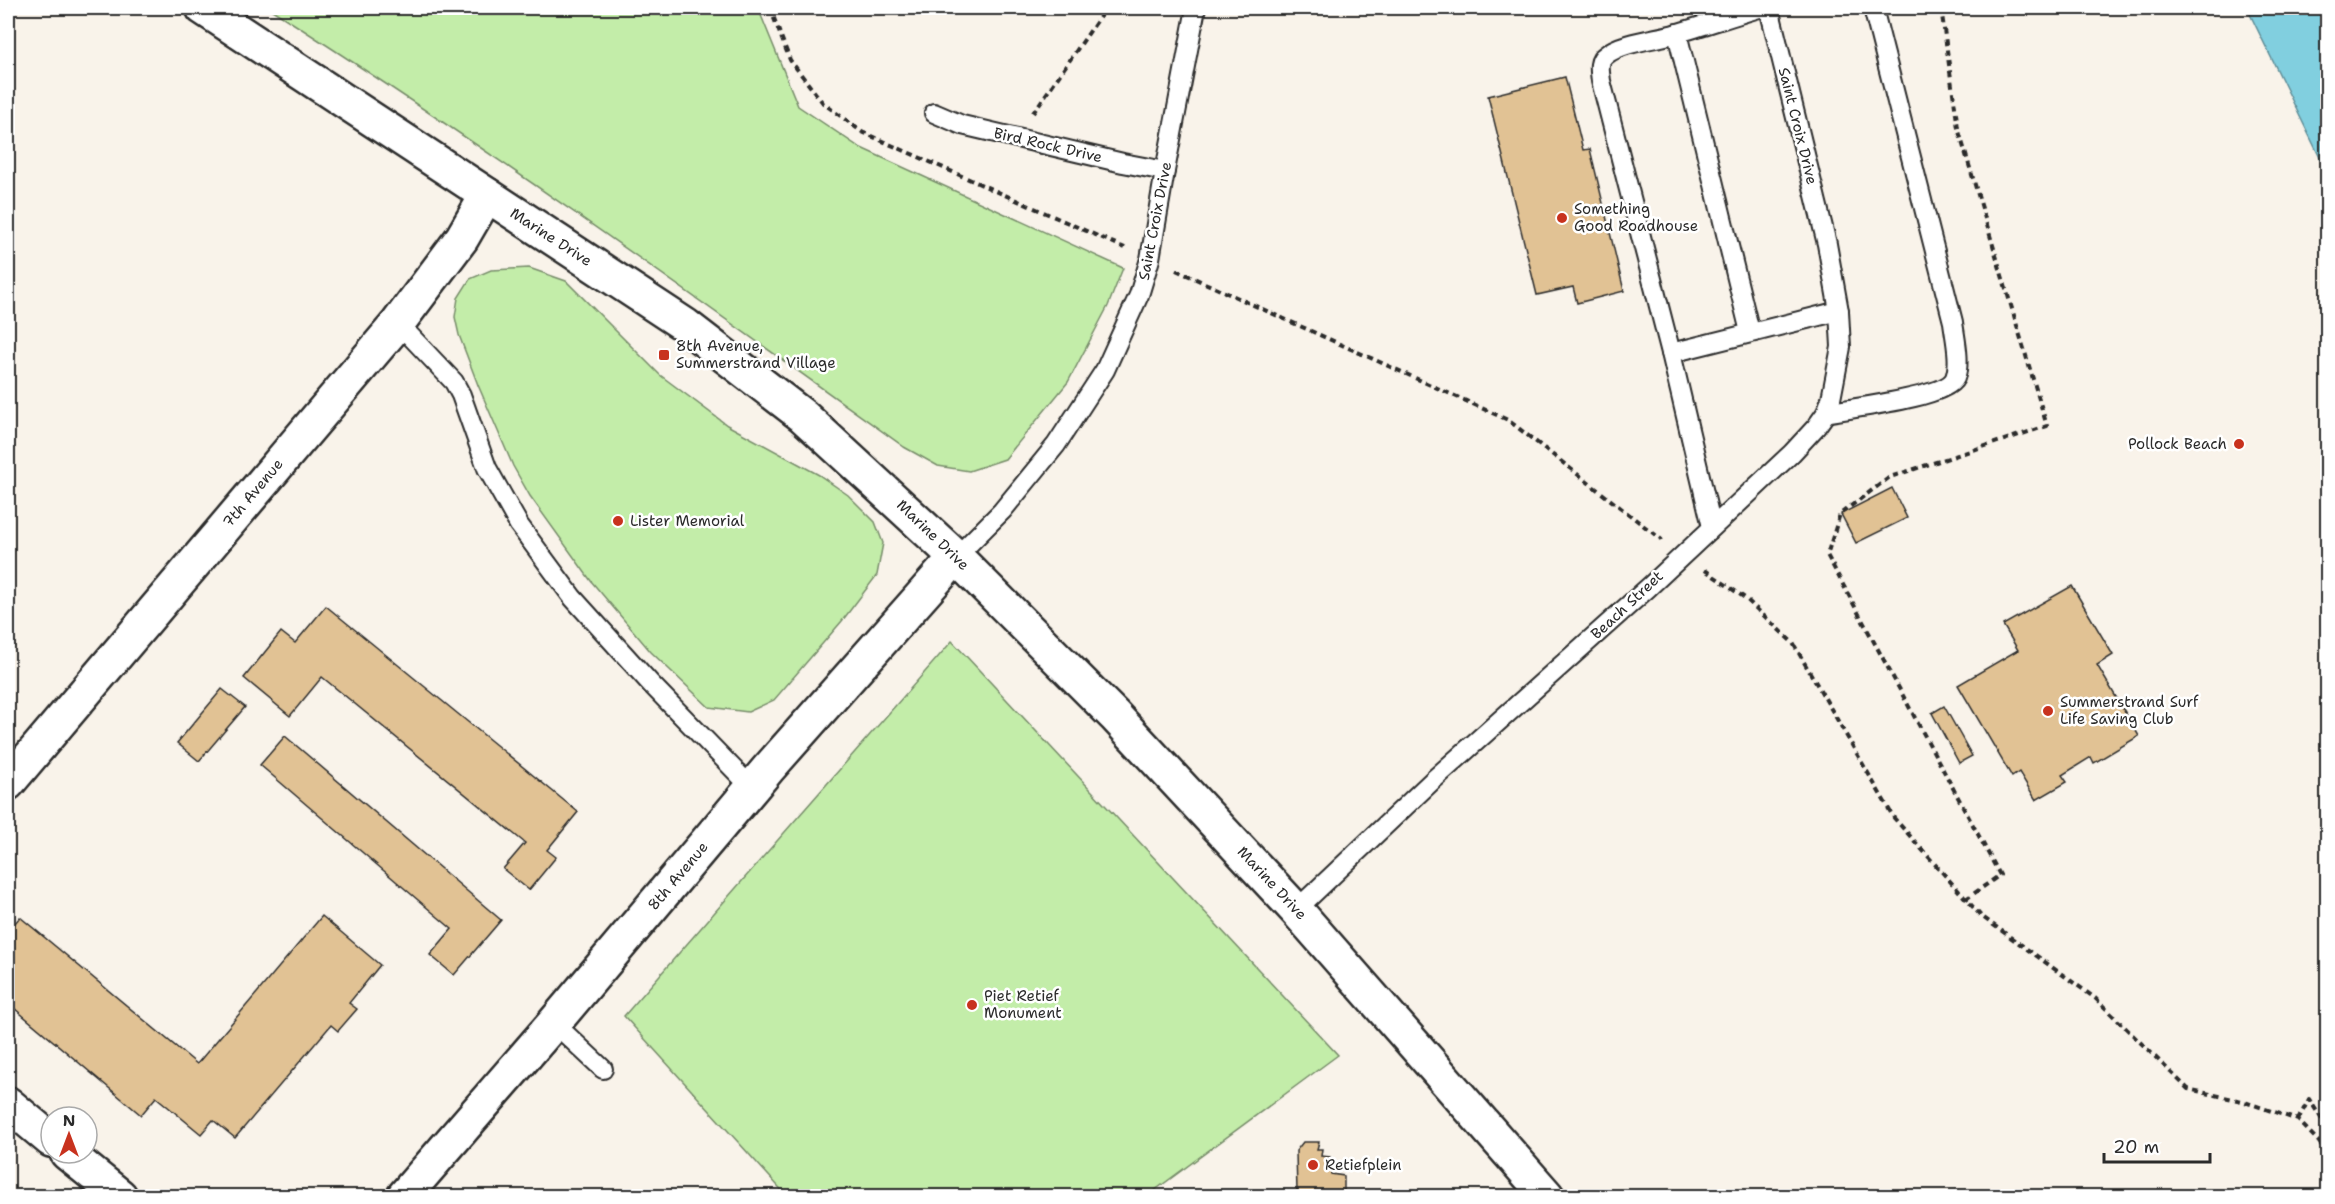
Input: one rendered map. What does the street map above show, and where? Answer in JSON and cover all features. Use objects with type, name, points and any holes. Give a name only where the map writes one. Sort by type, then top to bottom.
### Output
[{"type":"main road","name":"Marine Drive","points":[[202,8],[685,325],[802,416],[956,557],[1115,716],[1296,910],[1547,1197]]},
{"type":"main road","name":"7th Avenue","points":[[8,783],[398,323],[462,238],[488,195]]},
{"type":"main road","name":"8th Avenue","points":[[404,1197],[752,788],[956,557]]},
{"type":"main road","points":[[8,1104],[39,1130]]},
{"type":"main road","points":[[81,1165],[120,1197]]},
{"type":"lane","name":"Saint Croix Drive","points":[[956,557],[1002,511],[1056,445],[1105,370],[1135,306],[1150,259],[1196,8]]},
{"type":"lane","points":[[1712,527],[1671,352],[1599,67],[1601,59],[1610,52],[1759,8]]},
{"type":"lane","name":"Saint Croix Drive","points":[[1769,8],[1827,244]]},
{"type":"lane","points":[[1826,412],[1919,396],[1944,389],[1956,375],[1953,322],[1873,8]]},
{"type":"lane","points":[[1677,33],[1750,332]]},
{"type":"lane","name":"Bird Rock Drive","points":[[934,113],[962,125],[1165,171]]},
{"type":"lane","name":"Beach Street","points":[[1296,910],[1432,781],[1623,610],[1816,428],[1831,399],[1841,347],[1839,311],[1827,244]]},
{"type":"lane","points":[[1671,352],[1839,311]]},
{"type":"lane","points":[[398,323],[454,382],[488,468],[519,525],[573,597],[644,676],[752,788]]},
{"type":"lane","points":[[554,1023],[603,1069]]},
{"type":"path","points":[[770,8],[790,60],[823,103],[862,132],[1508,420],[1681,555],[1745,597],[1793,643],[1894,818],[1981,916],[2095,998],[2188,1089],[2242,1101],[2298,1120],[2328,1155]]},
{"type":"path","points":[[1016,138],[1106,8]]},
{"type":"path","points":[[1941,8],[1958,128],[2047,426],[1890,477],[1840,514],[1827,555],[2000,875],[1966,899]]},
{"type":"path","points":[[2298,1120],[2309,1100],[2328,1129]]},
{"type":"green space","points":[[269,8],[758,8],[798,106],[859,147],[1123,268],[1108,306],[1068,382],[1005,459],[969,471],[938,466],[904,447],[510,168]]},
{"type":"green space","points":[[529,268],[566,281],[660,375],[727,425],[819,475],[848,495],[875,522],[883,543],[877,575],[842,621],[774,700],[748,712],[709,707],[651,652],[591,581],[530,496],[513,466],[478,385],[459,335],[455,317],[458,298],[470,279],[491,270]]},
{"type":"green space","points":[[952,641],[1338,1055],[1147,1196],[787,1196],[624,1016]]},
{"type":"water","points":[[2247,8],[2327,8],[2327,172]]},
{"type":"building","name":"Something Good Roadhouse","points":[[1565,77],[1583,150],[1590,149],[1624,291],[1577,303],[1573,287],[1537,295],[1488,96]]},
{"type":"building","points":[[1892,488],[1907,518],[1856,543],[1841,514]]},
{"type":"building","name":"Summerstrand Surf Life Saving Club","points":[[2072,586],[2113,655],[2097,665],[2139,736],[2094,763],[2091,757],[2062,775],[2067,782],[2036,800],[2019,772],[2012,777],[1958,685],[2018,650],[2003,625]]},
{"type":"building","points":[[326,606],[578,812],[547,850],[556,857],[529,890],[503,869],[525,843],[322,677],[290,716],[244,678],[281,632],[295,643]]},
{"type":"building","points":[[222,689],[245,707],[199,761],[177,743]]},
{"type":"building","points":[[1944,706],[1972,756],[1959,763],[1932,713]]},
{"type":"building","points":[[285,736],[501,920],[454,975],[430,955],[452,929],[260,765]]},
{"type":"building","points":[[322,916],[380,965],[349,1003],[357,1009],[338,1031],[331,1025],[235,1138],[213,1120],[201,1134],[156,1097],[141,1115],[8,1003],[8,931],[20,917],[197,1064]]},
{"type":"building","name":"Retiefplein","points":[[1303,1142],[1319,1142],[1317,1149],[1322,1149],[1321,1156],[1330,1157],[1331,1174],[1344,1176],[1344,1193],[1347,1196],[1292,1196],[1297,1192],[1296,1151]]},
{"type":"place","name":"Something Good Roadhouse","points":[[1562,218]]},
{"type":"place","name":"8th Avenue, Summerstrand Village","points":[[664,355]]},
{"type":"place","name":"Pollock Beach","points":[[2239,444]]},
{"type":"place","name":"Lister Memorial","points":[[618,521]]},
{"type":"place","name":"Summerstrand Surf Life Saving Club","points":[[2048,711]]},
{"type":"place","name":"Piet Retief Monument","points":[[972,1005]]},
{"type":"place","name":"Retiefplein","points":[[1313,1165]]}]
